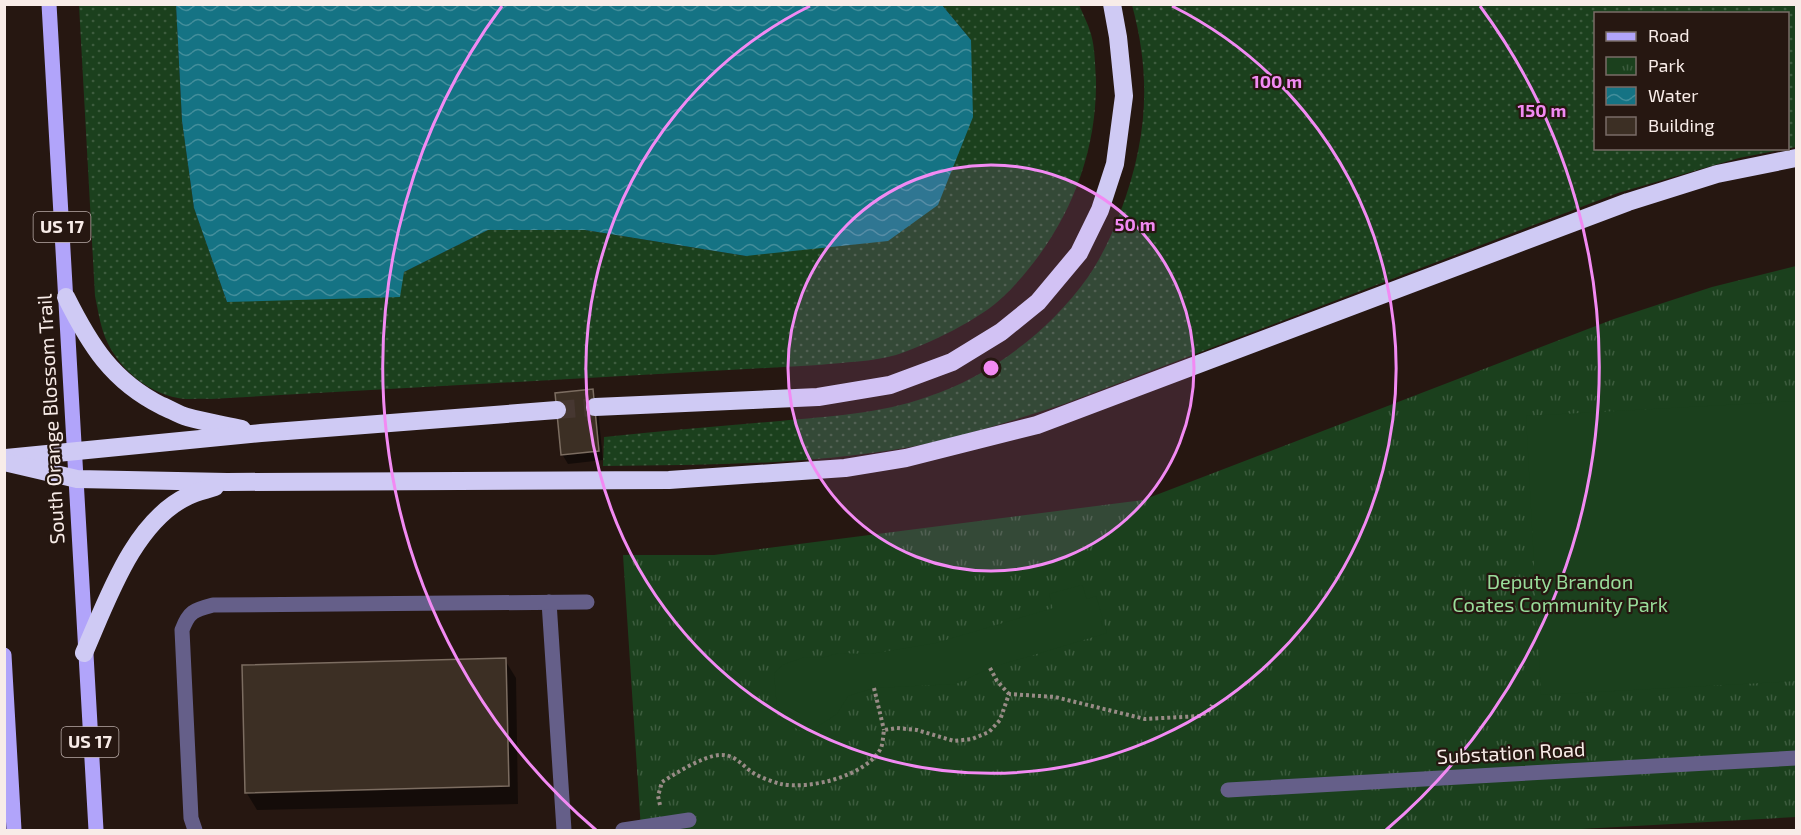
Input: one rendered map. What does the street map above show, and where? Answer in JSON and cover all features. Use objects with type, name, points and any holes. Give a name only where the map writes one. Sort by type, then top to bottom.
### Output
[{"type":"highway","points":[[595,407],[818,397],[890,385],[952,362],[1001,332],[1038,302],[1079,253],[1100,210],[1115,164],[1124,96],[1112,4]]},
{"type":"highway","points":[[4,460],[77,479],[227,482],[669,480],[845,468],[906,458],[1037,425],[1628,202],[1717,174],[1797,158]]},
{"type":"highway","points":[[66,297],[82,329],[102,360],[126,384],[146,398],[185,417],[261,433]]},
{"type":"highway","points":[[4,460],[75,450],[261,433],[556,410]]},
{"type":"highway","points":[[84,653],[125,564],[162,514],[187,496],[227,482]]},
{"type":"main road","name":"South Orange Blossom Trail","points":[[49,4],[77,479],[84,653],[96,831]]},
{"type":"main road","points":[[4,655],[14,831]]},
{"type":"street","points":[[549,602],[564,831]]},
{"type":"street","points":[[195,831],[191,818],[182,630],[187,616],[196,610],[213,605],[587,602]]},
{"type":"street","name":"Substation Road","points":[[1228,790],[1797,758]]},
{"type":"street","points":[[623,831],[689,820]]},
{"type":"path","points":[[990,668],[997,681],[1009,694],[1055,697],[1145,719],[1200,716],[1208,712],[1212,705]]},
{"type":"path","points":[[662,824],[658,796],[662,782],[682,769],[718,755],[731,756],[755,774],[782,784],[808,784],[849,775],[871,762],[882,747],[884,730],[874,688]]},
{"type":"path","points":[[884,730],[897,728],[917,730],[954,741],[972,739],[989,732],[999,720],[1009,694]]},
{"type":"green space","points":[[79,5],[176,5],[182,121],[194,208],[227,302],[404,272],[488,230],[585,230],[746,256],[971,40],[942,5],[1079,5],[1090,30],[1093,45],[1096,80],[1095,110],[1083,169],[1072,197],[1059,224],[1025,273],[1004,296],[982,314],[938,338],[896,355],[819,365],[182,399],[155,390],[125,368],[110,348],[102,327],[95,296]]},
{"type":"green space","points":[[1132,5],[1796,5],[1796,147],[1789,148],[1789,12],[1594,12],[1594,150],[1780,150],[1739,158],[1618,193],[1064,404],[965,434],[905,448],[830,458],[754,463],[603,466],[604,437],[873,411],[909,403],[950,388],[973,377],[1016,350],[1037,334],[1072,297],[1093,270],[1113,230],[1129,186],[1141,135],[1144,110],[1142,59]]},
{"type":"green space","name":"Deputy Brandon Coates Community Park","points":[[1796,266],[1796,817],[1563,830],[641,830],[623,555],[714,555],[1143,500],[1614,319],[1712,287]]},
{"type":"green space","points":[[1796,401],[1796,681],[1541,695],[1526,416]]},
{"type":"green space","points":[[1082,585],[1087,599],[1096,596],[1107,633],[990,668],[956,684],[874,688],[848,696],[837,714],[812,730],[801,731],[793,727],[777,708],[774,674],[782,665],[805,657],[821,658],[839,653],[870,654],[936,643],[1053,608],[1049,594]]},
{"type":"water","points":[[176,5],[942,5],[971,40],[973,117],[938,205],[888,241],[746,256],[585,230],[488,230],[404,272],[400,297],[227,302],[194,208],[182,121]]},
{"type":"building","points":[[593,389],[599,451],[561,455],[555,393]]},
{"type":"building","points":[[506,658],[509,786],[245,793],[242,665]]},
{"type":"tunnel","points":[[557,410],[595,407]]}]
